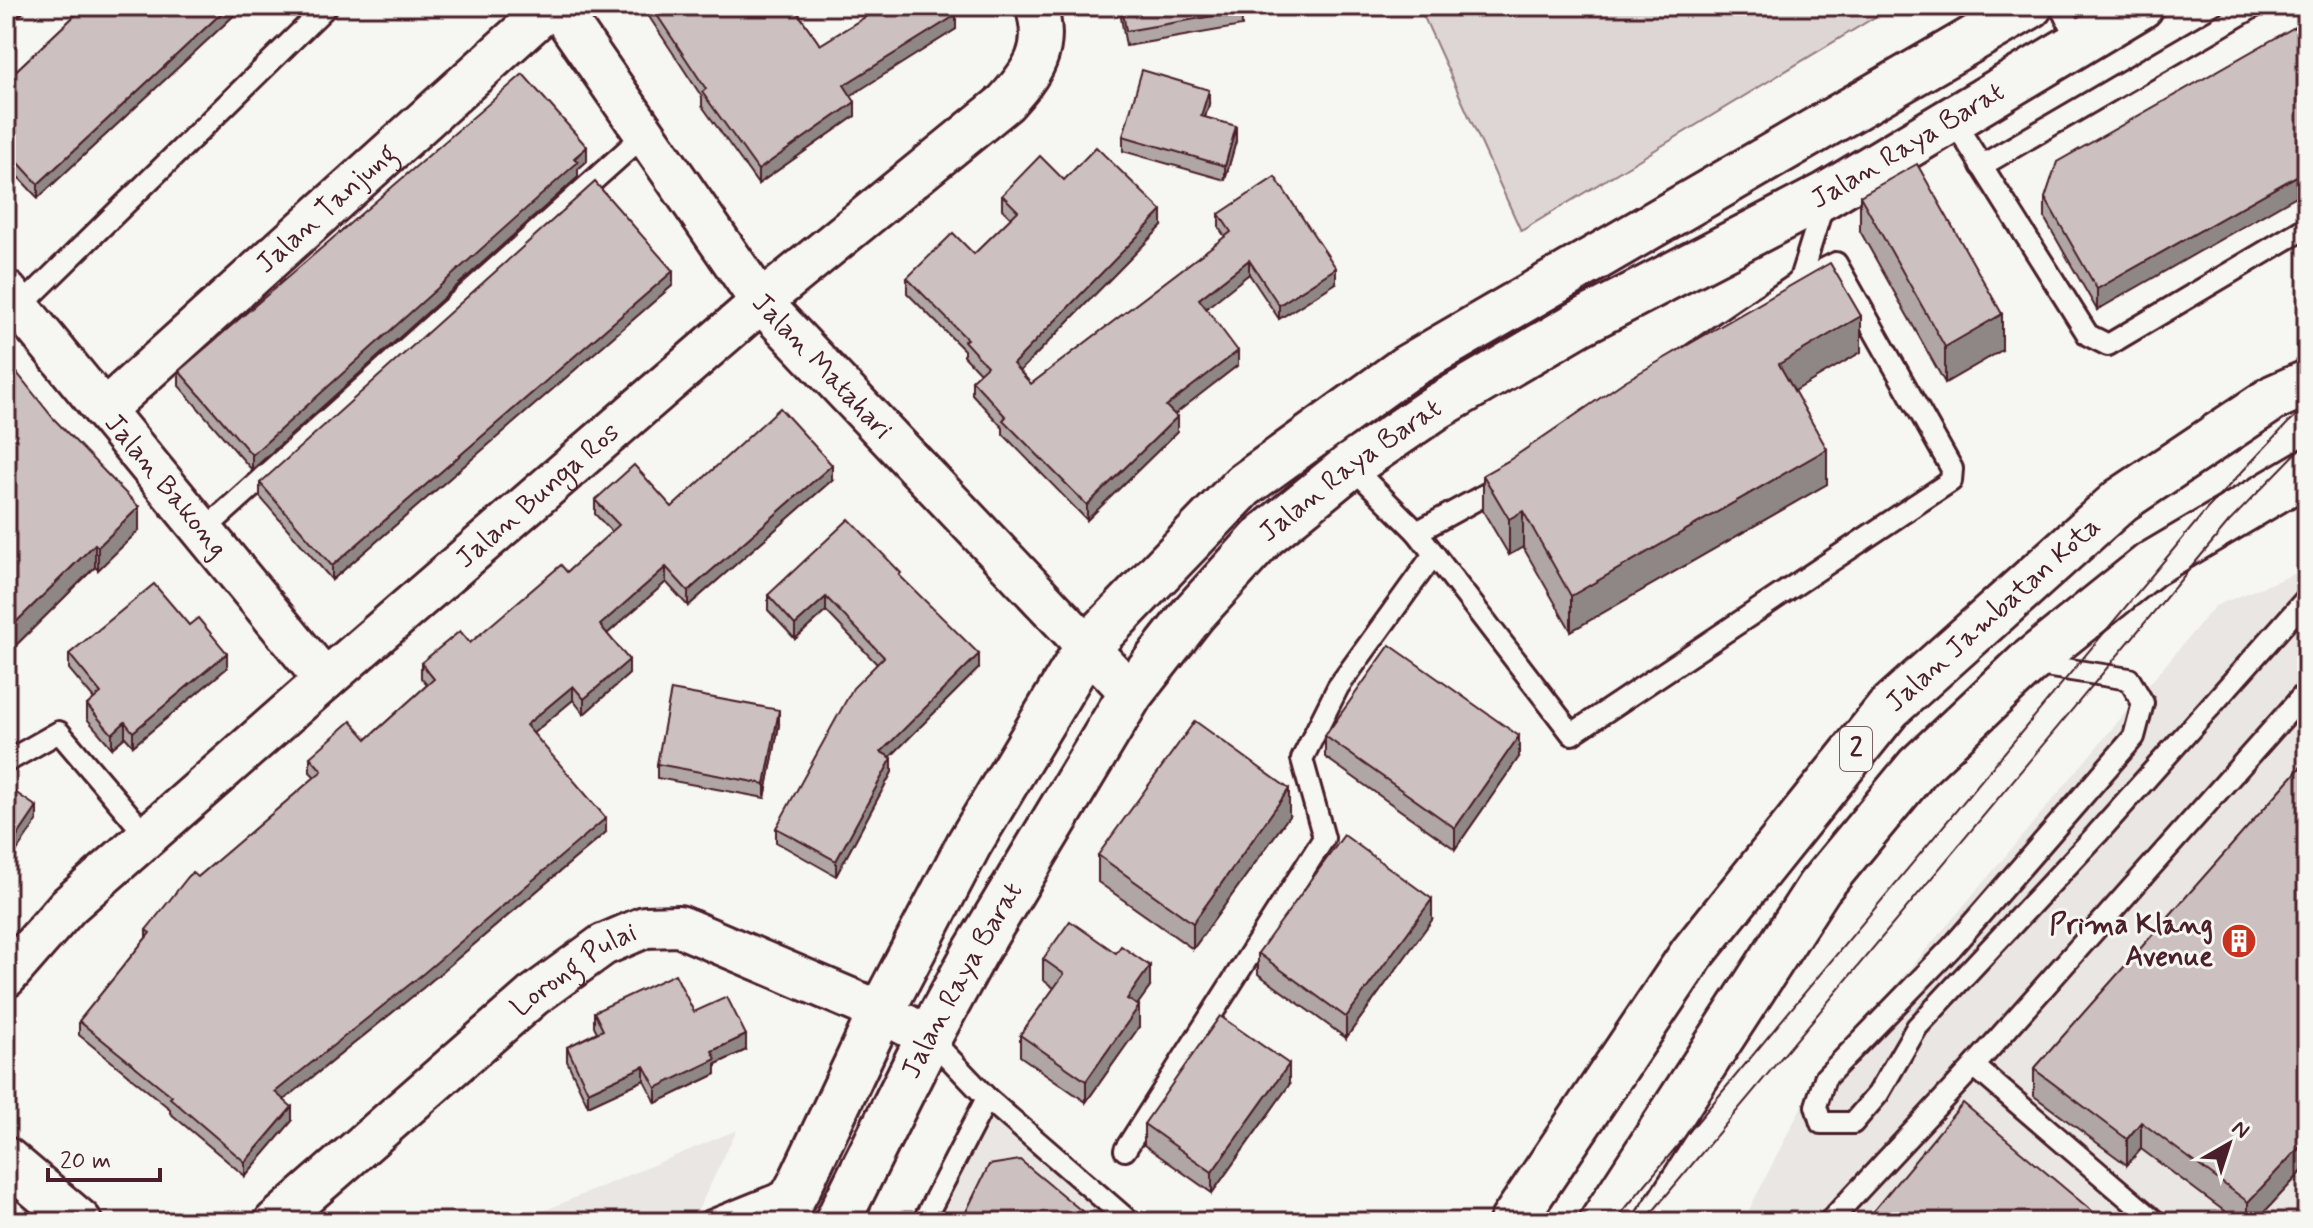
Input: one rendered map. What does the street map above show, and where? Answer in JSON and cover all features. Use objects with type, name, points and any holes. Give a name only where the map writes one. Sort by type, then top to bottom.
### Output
[{"type":"main road","name":"Jalan Raya Barat","points":[[837,1222],[929,1037],[976,951],[1131,693],[1193,614],[1265,535],[1335,448],[1406,368],[2030,6]]},
{"type":"main road","name":"Jalan Raya Barat","points":[[779,1222],[881,1012],[969,844],[1086,649],[1243,486],[1435,408],[1580,323],[1826,195],[1953,120],[2070,24],[2141,6]]},
{"type":"main road","name":"Jalan Jambatan Kota","points":[[1512,1222],[1692,954],[1889,708],[2121,500],[2275,397],[2307,383]]},
{"type":"main road","name":"Jalan Jambatan Kota","points":[[1602,1222],[1819,887],[1918,767],[2028,663],[2150,565],[2307,472]]},
{"type":"main road","points":[[6,1160],[79,1222]]},
{"type":"street","points":[[6,57],[61,6]]},
{"type":"street","name":"Jalan Matahari","points":[[554,6],[761,302],[1086,649],[1131,693]]},
{"type":"street","name":"Jalan Tanjung","points":[[104,410],[554,6]]},
{"type":"street","name":"Jalan Bunga Ros","points":[[6,977],[68,906],[325,680],[761,302],[1005,103],[1030,75],[1040,52],[1041,21],[1036,6]]},
{"type":"street","name":"Jalan Bakong","points":[[13,300],[325,680]]},
{"type":"street","name":"Lorong Pulai","points":[[275,1222],[533,996],[603,945],[645,927],[679,926],[881,1012],[929,1037]]},
{"type":"lane","points":[[13,300],[327,6]]},
{"type":"lane","points":[[1981,166],[2255,6]]},
{"type":"lane","points":[[1953,120],[2088,335],[2108,345],[2307,227]]},
{"type":"lane","points":[[203,531],[644,135]]},
{"type":"lane","points":[[1799,282],[1826,195]]},
{"type":"lane","points":[[1335,448],[1417,532],[1572,734],[1951,481],[1952,469],[1836,263],[1799,282],[1501,486],[1417,532]]},
{"type":"lane","points":[[1125,1150],[1324,838],[1302,759],[1338,687],[1434,554]]},
{"type":"lane","points":[[2028,663],[2129,679],[2143,703],[2134,737],[1952,947],[1825,1078],[1816,1106],[1821,1123],[1853,1123],[1878,1094],[1917,1027],[2097,834],[2307,598]]},
{"type":"lane","points":[[1829,1222],[1974,1066],[2307,691]]},
{"type":"lane","points":[[6,762],[59,732],[147,836]]},
{"type":"lane","points":[[929,1037],[987,1098],[1130,1222]]},
{"type":"lane","points":[[1974,1066],[2156,1222]]},
{"type":"lane","points":[[923,1222],[987,1098]]},
{"type":"lane","points":[[708,1222],[800,1184]]},
{"type":"shaded area","points":[[1419,6],[1893,6],[1521,231]]},
{"type":"shaded area","points":[[2307,569],[2307,1222],[1743,1222],[1817,1076],[2215,606]]},
{"type":"shaded area","points":[[989,1112],[1118,1222],[933,1222]]},
{"type":"shaded area","points":[[737,1130],[692,1222],[517,1222]]},
{"type":"building","points":[[85,6],[229,6],[38,184],[6,149],[6,80]]},
{"type":"building","points":[[651,6],[793,6],[820,45],[883,6],[950,6],[956,15],[844,85],[855,102],[758,170],[702,92],[706,89]]},
{"type":"building","points":[[1122,6],[1241,6],[1242,11],[1126,31]]},
{"type":"building","points":[[2307,20],[2307,170],[2097,289],[2045,198],[2057,162]]},
{"type":"building","points":[[1142,70],[1209,90],[1201,116],[1236,126],[1225,166],[1123,136]]},
{"type":"building","points":[[523,74],[587,147],[574,158],[578,162],[252,455],[179,371]]},
{"type":"building","points":[[1096,147],[1162,211],[1013,364],[1031,384],[1231,232],[1219,214],[1275,177],[1336,268],[1279,305],[1249,260],[1199,299],[1238,351],[1166,406],[1177,417],[1087,505],[1003,420],[1006,417],[972,380],[987,366],[964,341],[967,339],[907,278],[953,233],[974,254],[1018,211],[1002,195],[1040,156],[1064,180]]},
{"type":"building","points":[[1917,164],[2002,314],[1945,347],[1860,196]]},
{"type":"building","points":[[595,182],[673,271],[332,566],[260,483]]},
{"type":"building","points":[[1830,263],[1861,316],[1779,364],[1827,449],[1571,596],[1523,511],[1509,519],[1483,475],[1625,381]]},
{"type":"building","points":[[6,359],[53,418],[139,507],[98,547],[95,544],[6,632],[6,497],[12,490],[6,482]]},
{"type":"building","points":[[780,408],[832,465],[688,591],[666,567],[600,625],[629,660],[584,699],[573,686],[526,725],[606,818],[424,973],[275,1092],[292,1107],[245,1162],[170,1098],[172,1096],[79,1021],[150,933],[146,930],[192,872],[198,877],[322,771],[310,757],[351,721],[367,739],[434,679],[421,663],[460,631],[470,643],[561,565],[567,572],[619,525],[595,500],[634,465],[672,507]]},
{"type":"building","points":[[849,519],[901,573],[899,575],[979,654],[881,752],[892,758],[836,861],[776,828],[853,688],[884,657],[826,597],[795,625],[768,595]]},
{"type":"building","points":[[154,584],[189,625],[198,618],[227,653],[133,732],[125,722],[112,734],[87,705],[101,693],[69,654]]},
{"type":"building","points":[[1390,645],[1519,736],[1455,828],[1325,736]]},
{"type":"building","points":[[671,690],[779,710],[765,784],[657,764]]},
{"type":"building","points":[[1195,721],[1289,789],[1193,923],[1098,855]]},
{"type":"building","name":"Prima Klang Avenue","points":[[2307,760],[2307,1139],[2248,1202],[2141,1122],[2127,1139],[2034,1069]]},
{"type":"building","points":[[6,786],[37,807],[6,853]]},
{"type":"building","points":[[1344,835],[1432,899],[1346,1017],[1258,953]]},
{"type":"building","points":[[1070,921],[1116,953],[1121,946],[1150,966],[1127,999],[1139,1006],[1086,1081],[1020,1035],[1064,974],[1043,959]]},
{"type":"building","points":[[675,974],[694,1012],[727,997],[746,1035],[712,1051],[716,1059],[656,1088],[644,1066],[588,1092],[567,1047],[603,1030],[594,1012]]},
{"type":"building","points":[[1220,1016],[1289,1064],[1212,1172],[1144,1124]]},
{"type":"building","points":[[1963,1103],[2105,1222],[1864,1222]]},
{"type":"building","points":[[1020,1160],[1095,1222],[961,1222],[989,1165]]},
{"type":"building","points":[[525,1212],[529,1222],[504,1222]]},
{"type":"tram line","points":[[1614,1222],[2207,509],[2307,406]]},
{"type":"tram line","points":[[1644,1222],[2229,522],[2307,442]]},
{"type":"place","name":"Prima Klang Avenue","points":[[2239,941]]}]
